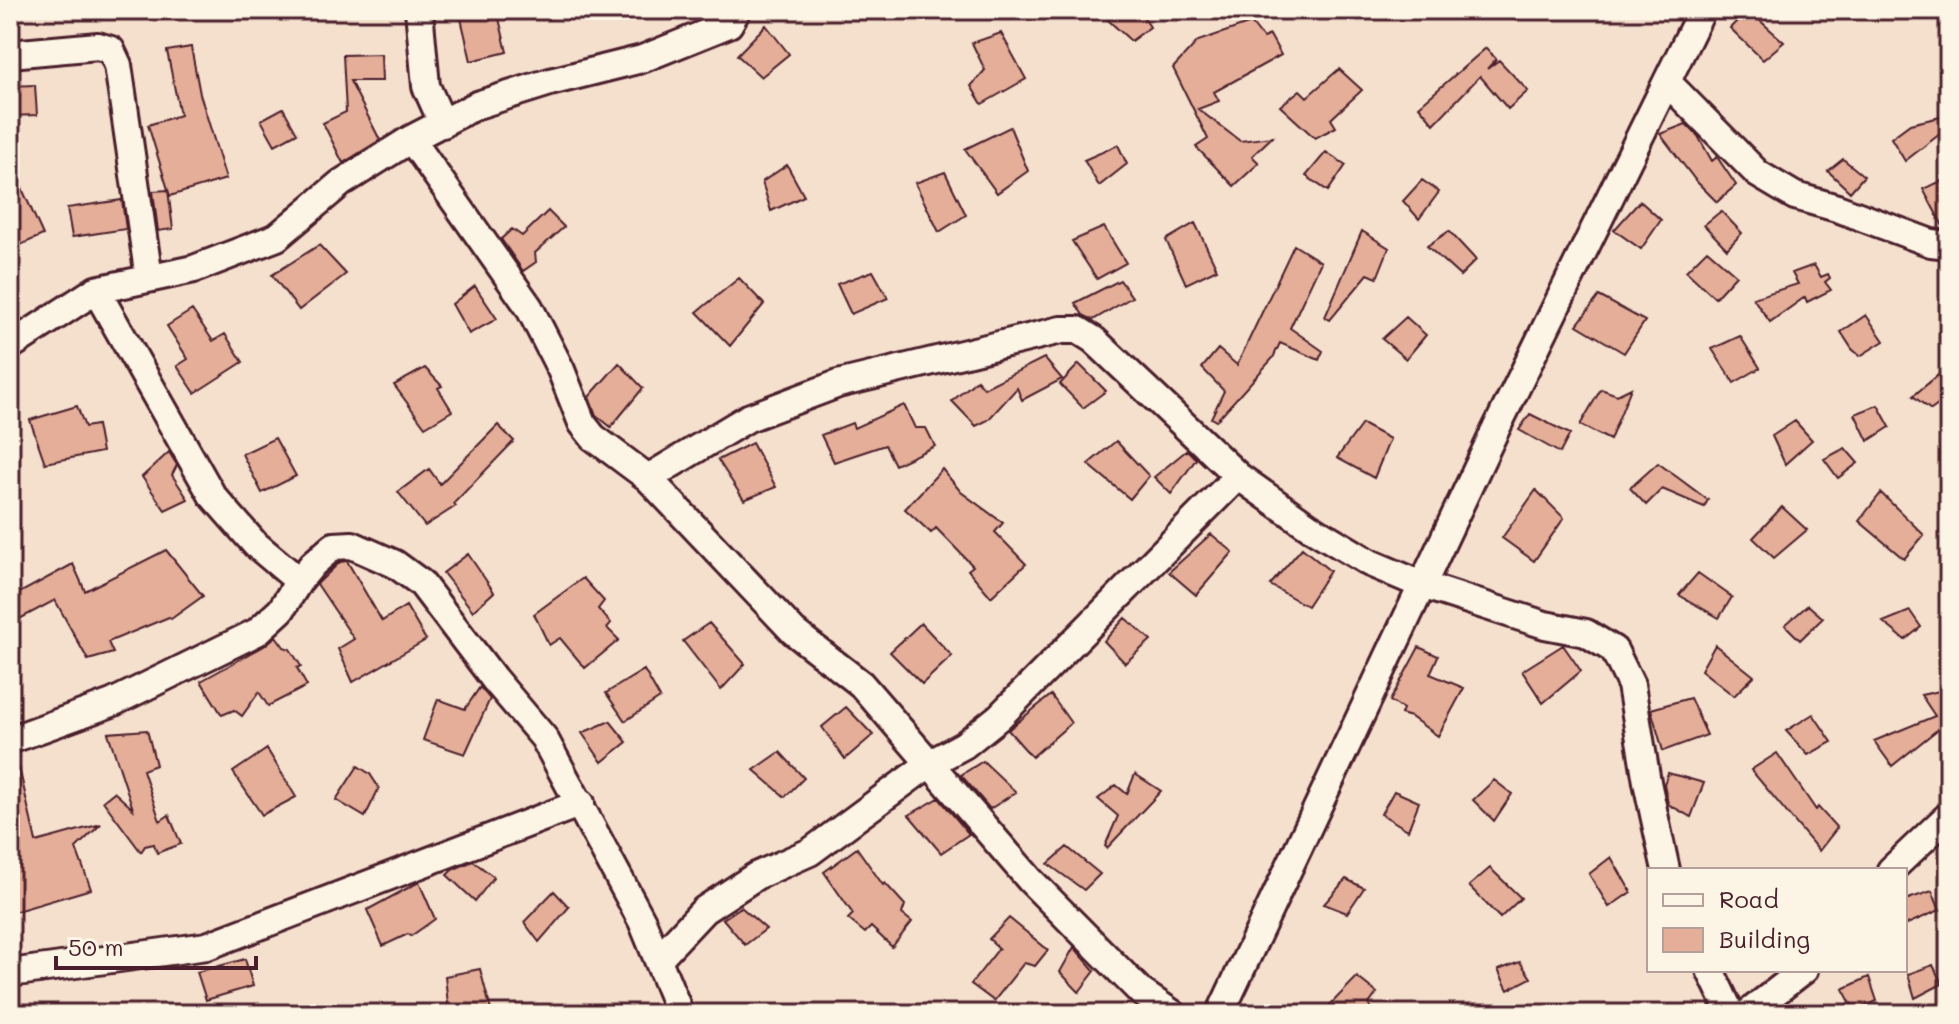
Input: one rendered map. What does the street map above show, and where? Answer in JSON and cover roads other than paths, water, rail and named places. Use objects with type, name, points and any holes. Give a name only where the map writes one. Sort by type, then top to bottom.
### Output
[{"type":"street","points":[[419,10],[426,86],[443,124]]},
{"type":"street","points":[[10,346],[96,290],[194,269],[277,237],[341,183],[411,139],[477,105],[550,82],[642,59],[729,24],[737,10]]},
{"type":"street","points":[[1220,1014],[1422,585],[1702,10]]},
{"type":"street","points":[[10,54],[98,46],[111,50],[118,65],[149,278]]},
{"type":"street","points":[[1667,82],[1758,174],[1795,196],[1931,243],[1949,245]]},
{"type":"street","points":[[411,139],[529,307],[561,370],[582,423],[605,449],[648,478],[794,632],[861,684],[1031,881],[1141,992],[1173,1014]]},
{"type":"street","points":[[96,290],[212,495],[255,544],[299,581]]},
{"type":"street","points":[[648,478],[748,418],[838,384],[1061,330],[1078,330],[1094,340],[1238,476],[1310,527],[1370,563],[1422,585],[1545,625],[1586,633],[1614,650],[1631,685],[1666,868]]},
{"type":"street","points":[[658,959],[704,910],[756,876],[810,852],[929,764],[964,745],[999,717],[1238,476]]},
{"type":"street","points":[[10,740],[112,703],[257,632],[281,610],[313,564],[334,546],[352,545],[395,564],[421,583],[494,679],[544,738],[642,921],[680,1014]]},
{"type":"street","points":[[10,973],[207,946],[581,803]]},
{"type":"street","points":[[1893,868],[1949,815]]},
{"type":"street","points":[[1711,972],[1731,1014]]},
{"type":"street","points":[[1747,1014],[1801,972]]}]
